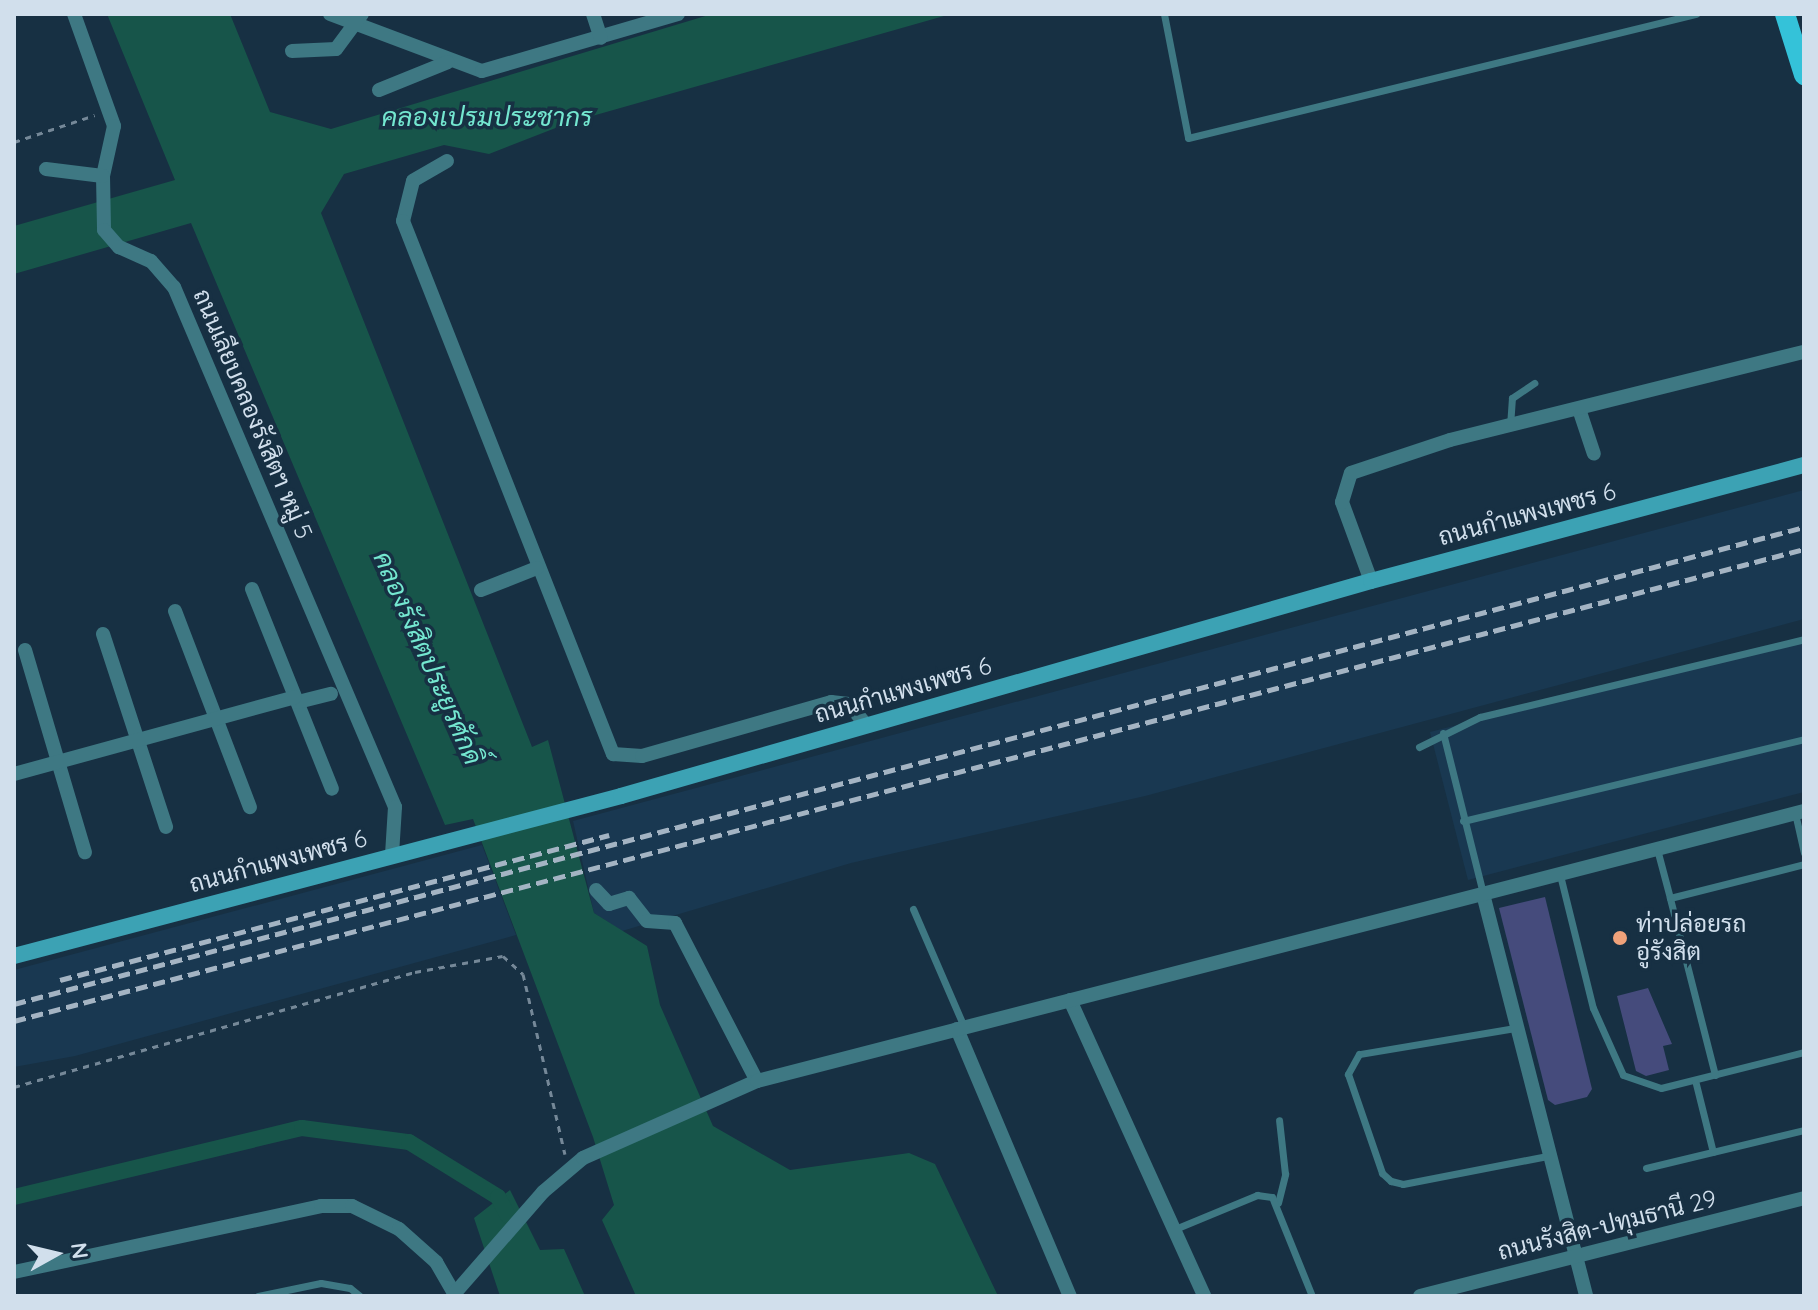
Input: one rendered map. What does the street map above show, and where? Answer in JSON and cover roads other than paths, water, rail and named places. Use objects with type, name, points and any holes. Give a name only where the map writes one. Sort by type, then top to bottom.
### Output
[{"type":"main road","points":[[1785,14],[1804,75]]},
{"type":"main road","name":"ถนนกำแพงเพชร 6","points":[[14,956],[621,796],[1371,581],[1804,465]]},
{"type":"street","name":"ถนนเลียบคลองรังสิตฯ หมู่ 5","points":[[74,14],[114,126],[103,176],[101,201],[104,230],[119,247],[151,261],[174,287],[395,807],[392,855]]},
{"type":"street","points":[[330,14],[360,20],[448,62],[500,69],[678,14]]},
{"type":"street","points":[[593,14],[601,38]]},
{"type":"street","points":[[292,51],[336,49],[360,20]]},
{"type":"street","points":[[379,90],[448,62]]},
{"type":"street","points":[[447,161],[413,181],[403,221],[537,568],[618,757],[831,702],[849,704],[867,726]]},
{"type":"street","points":[[46,169],[103,176]]},
{"type":"street","points":[[1371,581],[1342,502],[1346,478],[1420,448],[1804,352]]},
{"type":"street","points":[[1579,409],[1594,454]]},
{"type":"street","points":[[481,590],[537,568]]},
{"type":"street","points":[[252,589],[332,789]]},
{"type":"street","points":[[175,611],[250,807]]},
{"type":"street","points":[[103,634],[166,827]]},
{"type":"street","points":[[25,650],[85,852]]},
{"type":"street","points":[[14,774],[215,719],[331,694]]},
{"type":"street","points":[[14,1272],[321,1206],[352,1206],[399,1229],[436,1262],[454,1295],[543,1192],[583,1158],[757,1081],[1799,812]]},
{"type":"street","points":[[596,890],[609,904],[629,898],[647,921],[675,923],[757,1081]]},
{"type":"street","points":[[1483,894],[1547,1156],[1586,1296]]},
{"type":"street","points":[[1070,1000],[1204,1296]]},
{"type":"street","points":[[961,1028],[1070,1296]]},
{"type":"street","name":"ถนนรังสิต-ปทุมธานี 29","points":[[1420,1296],[1804,1198]]},
{"type":"lane","points":[[1164,14],[1188,138],[1696,14]]},
{"type":"lane","points":[[1510,426],[1512,398],[1534,383]]},
{"type":"lane","points":[[1419,747],[1443,733],[1541,702],[1804,639]]},
{"type":"lane","points":[[1443,733],[1483,894]]},
{"type":"lane","points":[[1463,821],[1804,739]]},
{"type":"lane","points":[[1799,812],[1804,853]]},
{"type":"lane","points":[[1657,849],[1715,1075]]},
{"type":"lane","points":[[1670,898],[1804,864]]},
{"type":"lane","points":[[1560,875],[1593,1008],[1623,1075],[1661,1088],[1804,1052]]},
{"type":"lane","points":[[913,909],[961,1028]]},
{"type":"lane","points":[[1515,1028],[1359,1054],[1348,1074],[1382,1173],[1391,1181],[1403,1184],[1547,1156]]},
{"type":"lane","points":[[1695,1080],[1713,1152]]},
{"type":"lane","points":[[1279,1120],[1285,1174],[1278,1203],[1312,1296]]},
{"type":"lane","points":[[1646,1168],[1804,1130]]},
{"type":"lane","points":[[1173,1230],[1257,1195],[1278,1203]]},
{"type":"lane","points":[[258,1296],[321,1283],[350,1288],[360,1296]]},
{"type":"water","points":[[107,14],[230,14],[270,112],[331,129],[712,14],[951,14],[571,122],[489,154],[444,145],[344,174],[321,213],[532,747],[548,740],[594,913],[647,946],[660,1005],[713,1126],[790,1170],[909,1153],[935,1164],[998,1296],[636,1296],[602,1220],[614,1205],[593,1137],[473,819],[445,825],[191,223],[14,274],[14,226],[175,180]]},
{"type":"water","points":[[510,1190],[540,1250],[564,1249],[585,1296],[500,1296],[474,1218]]},
{"type":"waterway","points":[[14,1197],[302,1128],[409,1142],[498,1197],[508,1216]]},
{"type":"railway","points":[[14,1004],[1804,527]]},
{"type":"railway","points":[[14,1021],[1804,549]]},
{"type":"railway","points":[[60,980],[609,835]]},
{"type":"place","name":"ท่าปล่อยรถ อู่รังสิต","points":[[1620,938]]},
{"type":"water label","name":"คลองเปรมประชากร","points":[[487,117]]},
{"type":"water label","name":"คลองรังสิตประยูรศักดิ์","points":[[428,658]]}]
